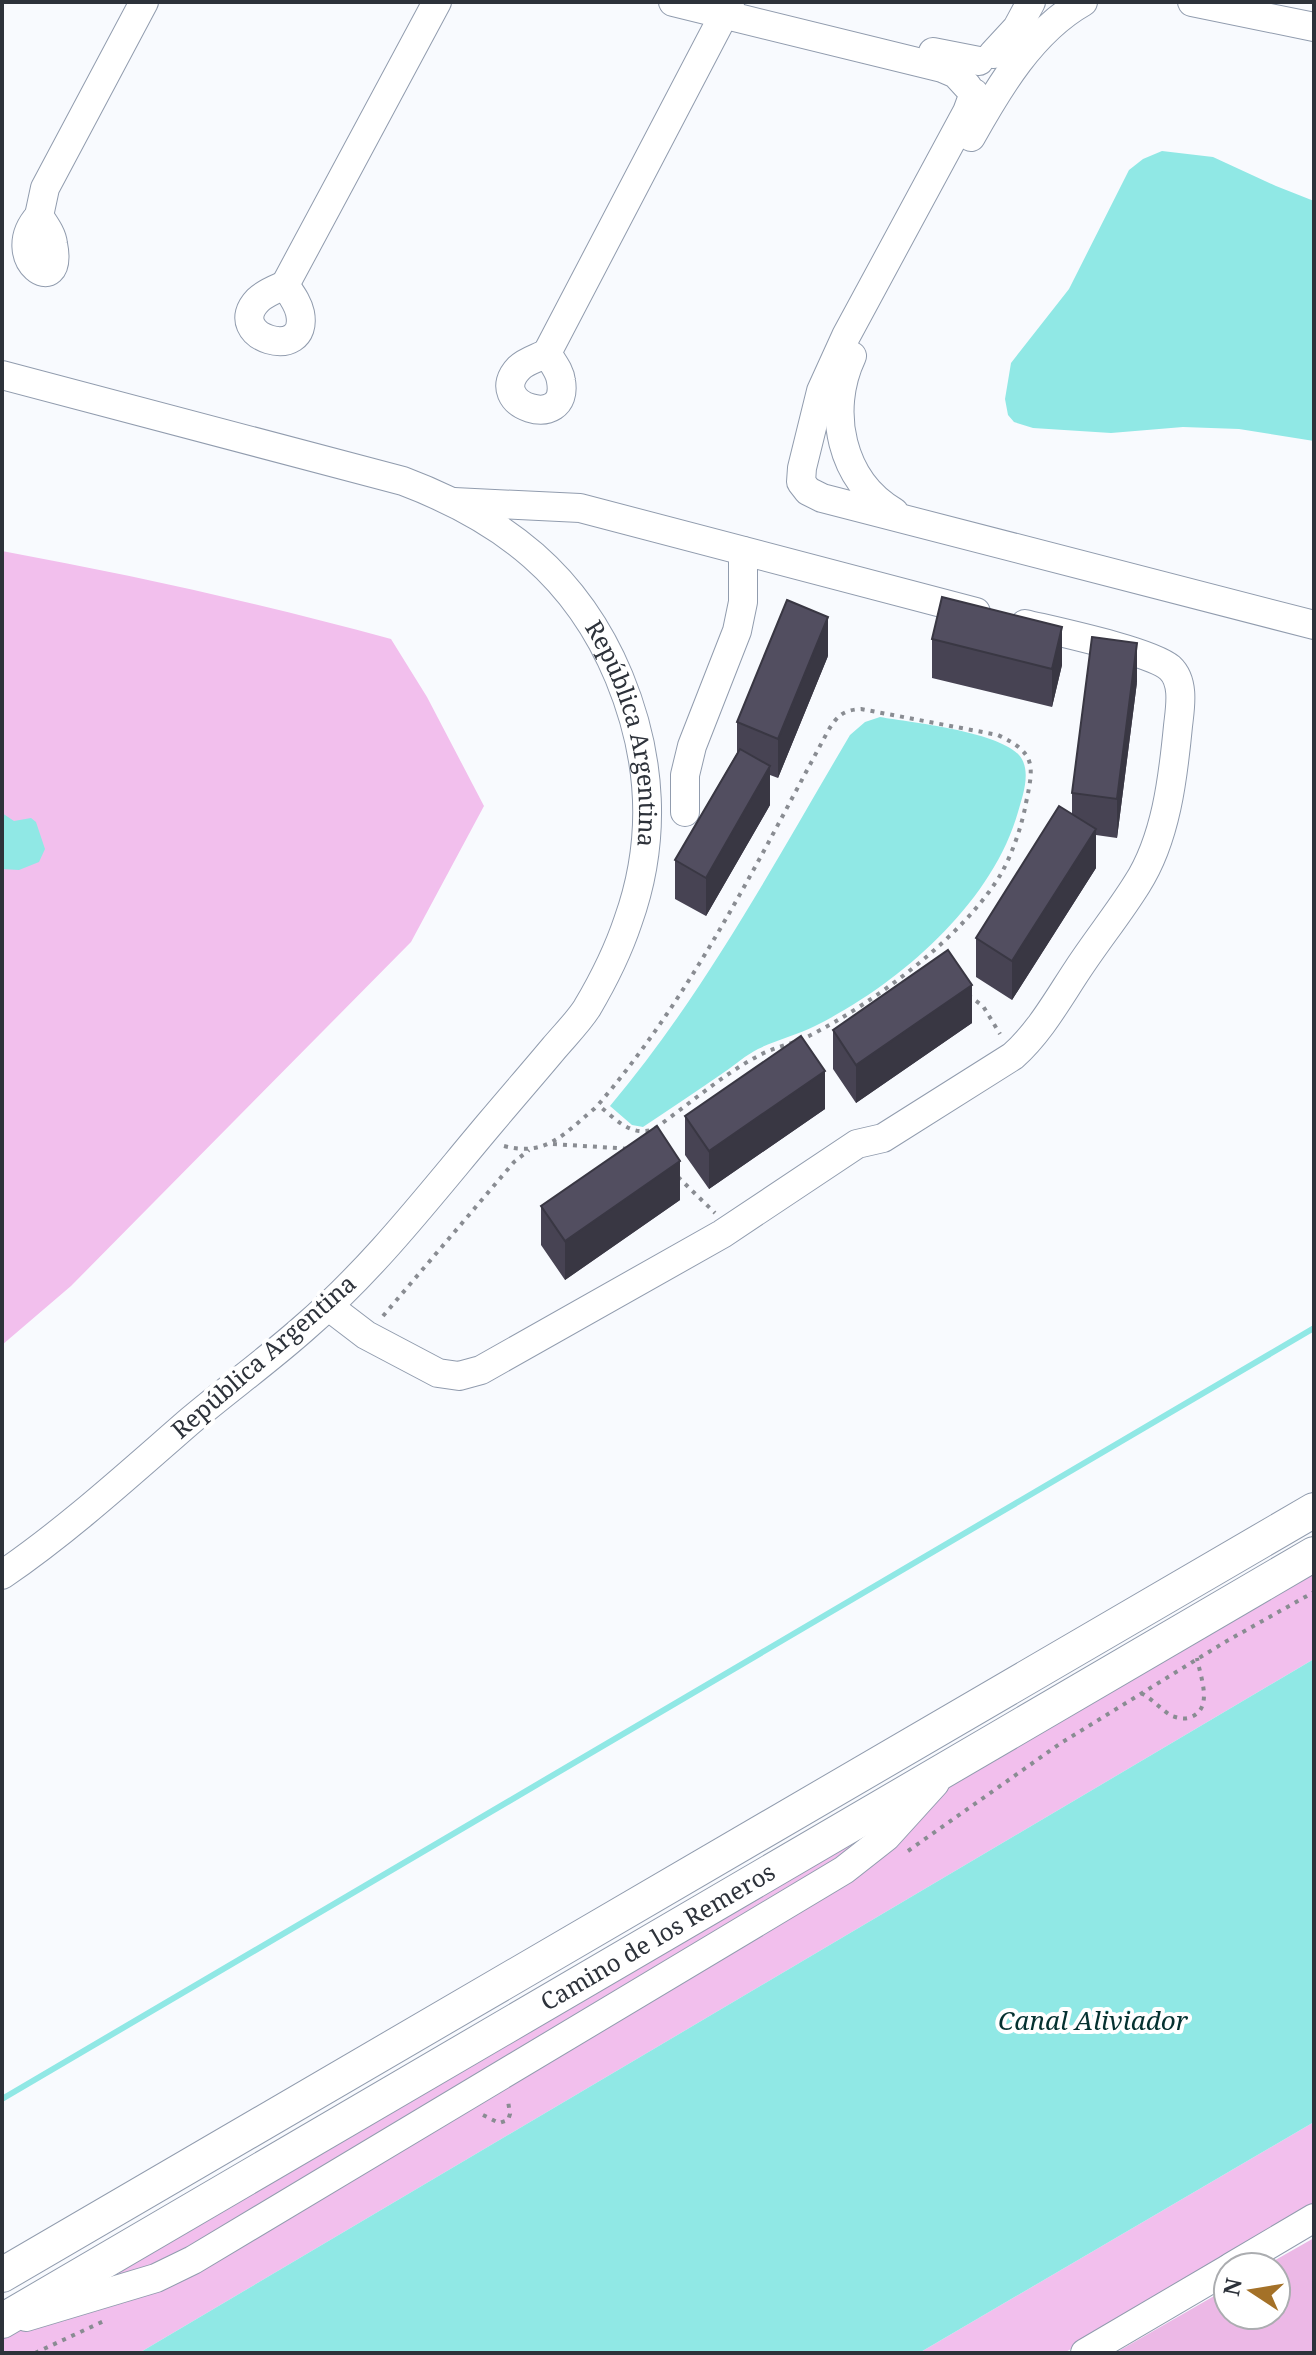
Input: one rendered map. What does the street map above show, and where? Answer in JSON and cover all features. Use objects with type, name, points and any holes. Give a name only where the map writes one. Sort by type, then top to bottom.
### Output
[{"type":"main road","name":"Camino de los Remeros","points":[[2,2275],[1314,1510]]},
{"type":"main road","name":"Camino de los Remeros","points":[[2,2323],[1314,1554]]},
{"type":"street","points":[[39,216],[45,188],[144,2]]},
{"type":"street","points":[[285,285],[437,2]]},
{"type":"street","points":[[673,2],[726,6],[956,74],[987,77]]},
{"type":"street","points":[[1031,2],[967,112],[846,336],[821,391],[801,482],[808,491],[822,498],[1314,625]]},
{"type":"street","points":[[906,518],[879,503],[867,492],[846,456],[841,442],[840,422],[848,364],[987,77],[1083,2]]},
{"type":"street","points":[[1192,2],[1314,27]]},
{"type":"street","points":[[547,353],[726,6]]},
{"type":"street","name":"República Argentina","points":[[2,375],[403,481],[454,502],[499,529],[544,562],[581,607],[609,654],[639,738],[647,784],[648,832],[645,863],[627,924],[586,1010],[382,1251],[328,1306],[102,1499],[2,1575]]},
{"type":"street","points":[[328,1306],[366,1335],[438,1373],[459,1376],[481,1370],[731,1229],[857,1144],[883,1138],[1013,1056],[1029,1042],[1139,882],[1160,833],[1175,759],[1181,697],[1179,684],[1171,669],[1150,658],[580,508],[454,502]]},
{"type":"street","points":[[685,812],[685,775],[692,746],[737,631],[743,602],[743,551]]},
{"type":"street","points":[[1258,2251],[1314,2218]]},
{"type":"street","points":[[1085,2353],[1212,2278]]},
{"type":"path","points":[[553,1144],[598,1105],[637,1060],[727,918],[836,717],[846,710],[861,709],[998,735],[1014,743],[1027,756],[1033,772],[1024,816],[1002,871],[973,911],[930,956],[809,1036],[759,1055],[654,1129],[642,1134],[629,1129],[598,1105]]},
{"type":"path","points":[[930,956],[933,965]]},
{"type":"path","points":[[960,990],[983,1006],[1013,1056]]},
{"type":"path","points":[[480,1135],[495,1144],[529,1150],[553,1144],[620,1146],[643,1151]]},
{"type":"path","points":[[366,1335],[514,1162],[529,1150]]},
{"type":"path","points":[[678,1176],[731,1229]]},
{"type":"path","points":[[1141,1693],[1154,1699],[1168,1714],[1180,1719],[1197,1714],[1203,1707],[1204,1697],[1197,1658]]},
{"type":"path","points":[[479,2113],[499,2123],[508,2120],[510,2095]]},
{"type":"shaded area","points":[[2,551],[197,591],[391,639],[427,697],[484,806],[411,942],[71,1286],[2,1345]]},
{"type":"shaded area","points":[[1314,1571],[1314,1659],[139,2353],[2,2353],[2,2339]]},
{"type":"shaded area","points":[[1314,2122],[1314,2207],[1239,2251],[1212,2251],[1212,2267],[1064,2353],[919,2353]]},
{"type":"shaded area","points":[[1314,2238],[1314,2353],[1115,2353],[1212,2297],[1212,2331],[1292,2331],[1291,2251]]},
{"type":"water","points":[[1162,151],[1213,157],[1314,201],[1314,441],[1239,429],[1183,427],[1111,433],[1033,428],[1014,422],[1008,415],[1005,399],[1011,363],[1069,289],[1129,170],[1143,159]]},
{"type":"water","points":[[880,717],[974,734],[1008,747],[1023,761],[1026,775],[1018,812],[1005,846],[987,878],[938,938],[878,988],[815,1026],[754,1051],[643,1127],[632,1125],[610,1106],[645,1063],[708,972],[850,735],[865,722]]},
{"type":"water","points":[[2,813],[14,821],[31,818],[36,822],[45,849],[39,862],[19,870],[2,869]]},
{"type":"water","name":"Canal Aliviador","points":[[1314,1659],[1314,2122],[919,2353],[139,2353]]},
{"type":"building","points":[[942,597],[1062,627],[1052,669],[932,639]]},
{"type":"building","points":[[787,600],[828,617],[778,739],[737,722]]},
{"type":"building","points":[[1092,637],[1137,643],[1117,799],[1072,793]]},
{"type":"building","points":[[740,749],[770,766],[706,878],[675,860]]},
{"type":"building","points":[[1059,806],[1096,829],[1012,961],[976,938]]},
{"type":"building","points":[[948,950],[972,985],[856,1065],[833,1030]]},
{"type":"building","points":[[801,1036],[825,1071],[709,1151],[685,1116]]},
{"type":"building","points":[[657,1126],[680,1161],[565,1241],[541,1206]]},
{"type":"waterway","points":[[2,2099],[1314,1328]]}]
